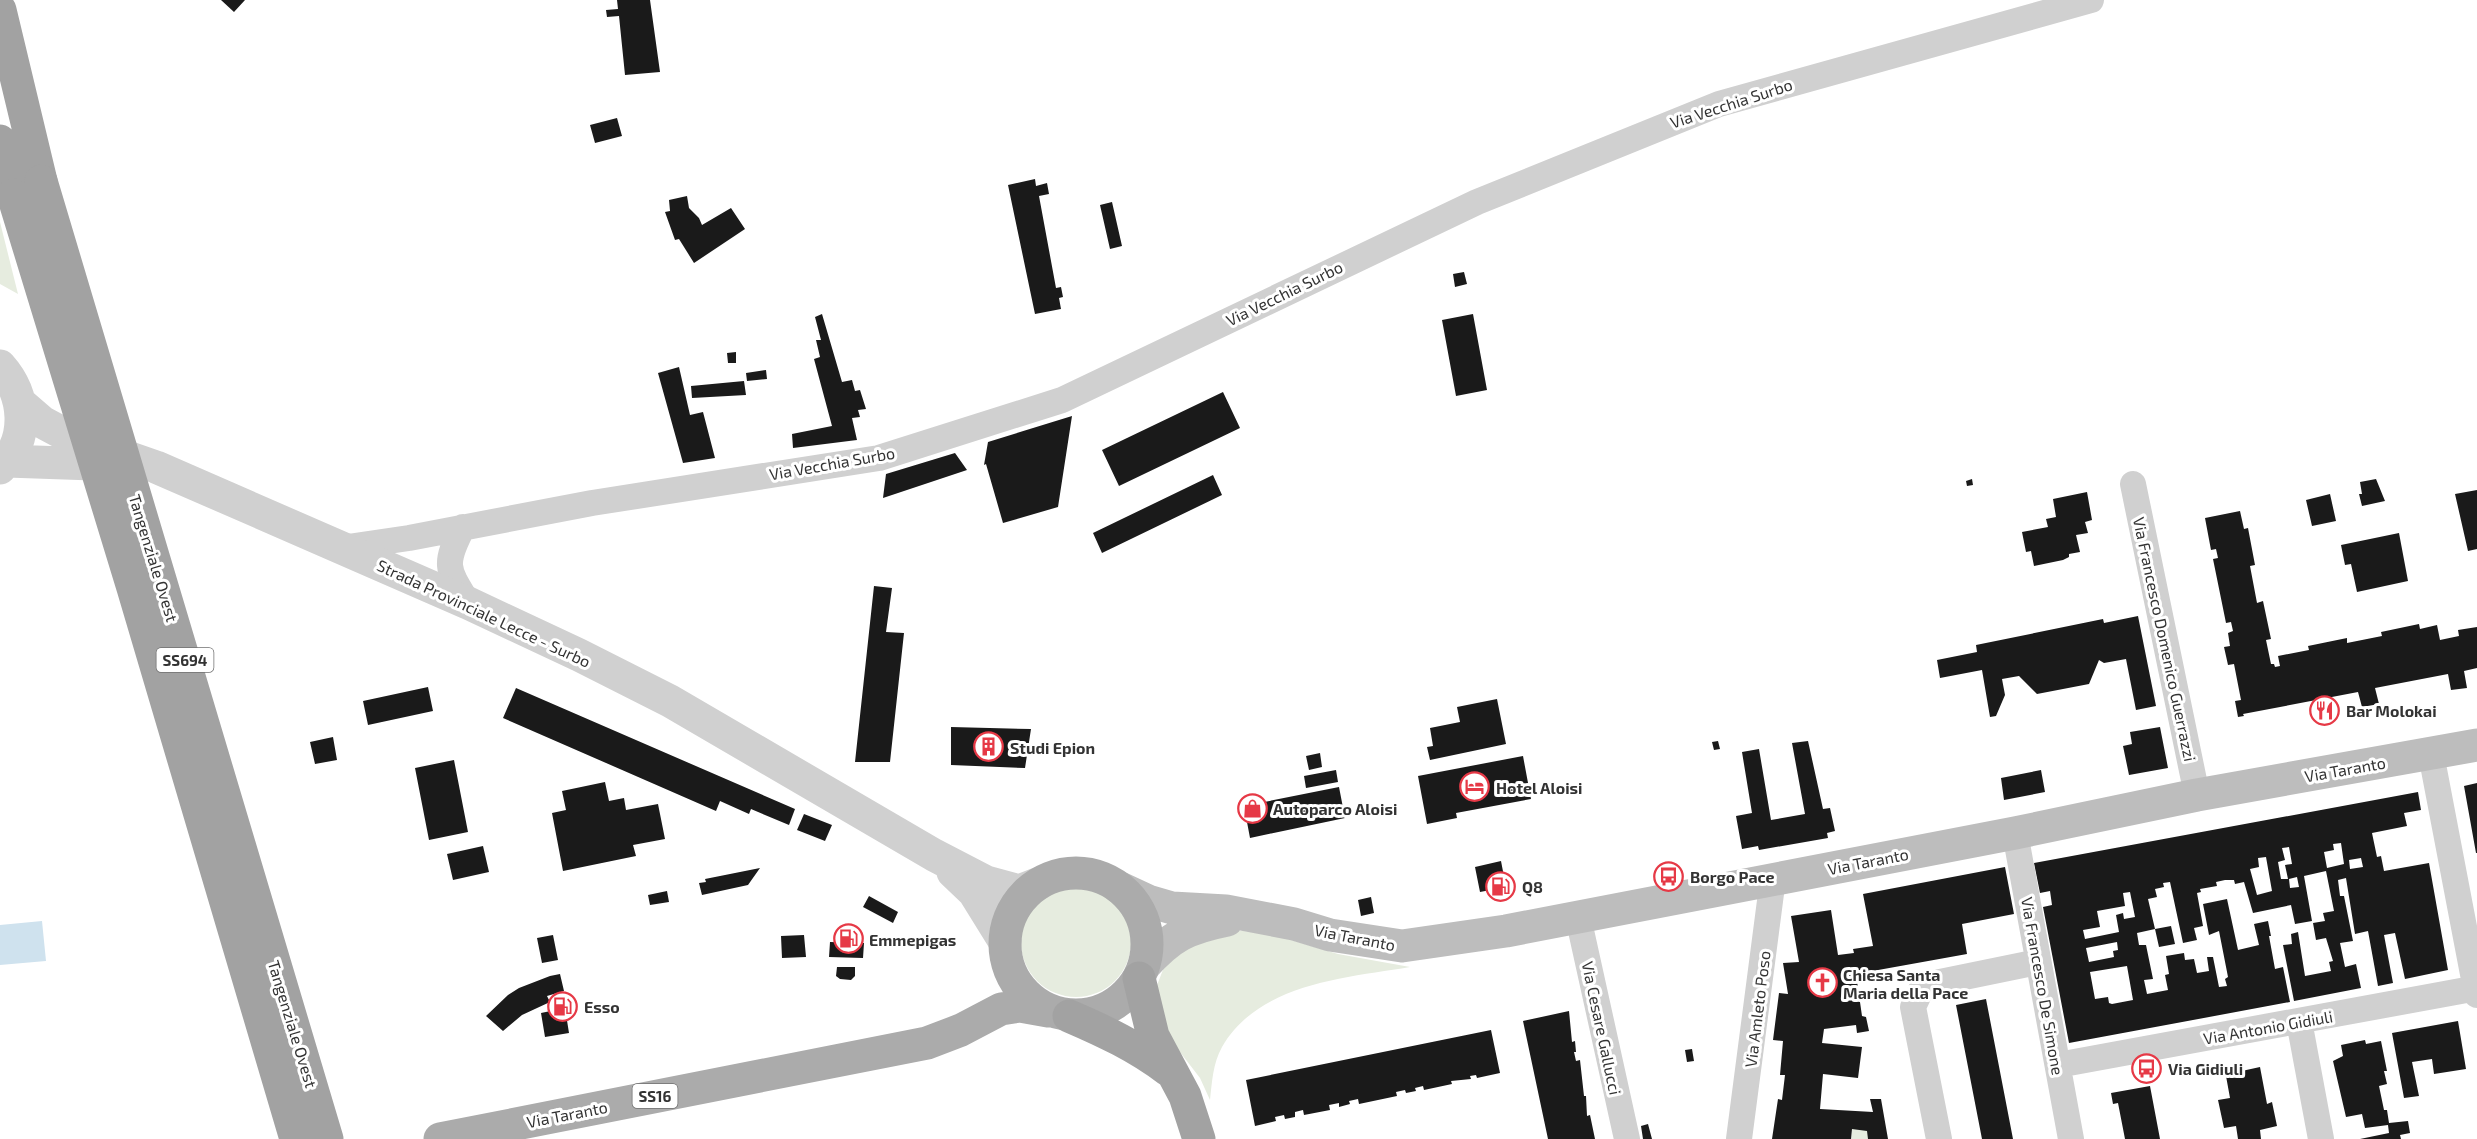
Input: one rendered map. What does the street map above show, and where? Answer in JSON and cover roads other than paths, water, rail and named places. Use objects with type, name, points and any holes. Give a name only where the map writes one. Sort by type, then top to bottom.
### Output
[{"type":"highway","name":"Tangenziale Ovest","points":[[0,10],[27,188],[134,588],[296,1139]]},
{"type":"highway","name":"Tangenziale Ovest","points":[[0,141],[27,188],[327,1139]]},
{"type":"highway","points":[[1142,972],[1153,1035],[1185,1096],[1199,1139]]},
{"type":"highway","points":[[1059,1013],[1127,1043],[1172,1073]]},
{"type":"main road","name":"Via Taranto","points":[[871,1053],[923,1036],[971,1008],[998,975],[1005,950],[1006,927],[1018,903],[1040,883],[1058,875],[1077,873],[1103,878],[1148,901],[1172,908],[1226,910],[1330,935],[1402,946],[1495,933],[2015,833],[2197,795],[2477,745]]},
{"type":"main road","name":"Via Taranto","points":[[1120,888],[1135,903],[1146,930],[1147,953],[1142,972]]},
{"type":"main road","name":"Via Taranto","points":[[440,1139],[927,1043],[961,1030],[1001,1009],[1020,1006],[1059,1013],[1094,1014],[1122,999],[1166,943],[1187,931],[1220,921],[1259,917]]},
{"type":"main road","points":[[1005,950],[1012,977],[1025,995],[1059,1013]]},
{"type":"street","name":"Via Vecchia Surbo","points":[[341,548],[592,503],[879,458],[1062,400],[1477,202],[1719,104],[2091,0]]},
{"type":"street","points":[[0,366],[14,383],[20,403],[22,423],[17,443],[4,464]]},
{"type":"street","name":"Strada Provinciale Lecce - Surbo","points":[[20,403],[42,422],[70,437],[156,467],[468,603],[670,701],[934,855],[986,882],[1019,891],[1040,883]]},
{"type":"street","points":[[4,464],[156,467]]},
{"type":"street","name":"Via Francesco Domenico Guerrazzi","points":[[2133,484],[2197,795]]},
{"type":"street","points":[[463,527],[452,549],[450,573],[468,603]]},
{"type":"street","points":[[2431,754],[2477,990]]},
{"type":"street","name":"Via Francesco De Simone","points":[[2015,833],[2071,1139]]},
{"type":"street","name":"Strada Provinciale Lecce - Surbo","points":[[934,855],[974,892],[1005,950]]},
{"type":"street","name":"Via Amleto Poso","points":[[1740,1139],[1773,878]]},
{"type":"street","name":"Via Cesare Gallucci","points":[[1578,917],[1627,1139]]},
{"type":"street","points":[[1939,1139],[1913,1007],[1921,990],[1940,982],[2038,962]]},
{"type":"street","name":"Via Antonio Gidiuli","points":[[2058,1065],[2477,990]]},
{"type":"street","points":[[2299,1021],[2321,1139]]},
{"type":"water","points":[[42,921],[46,961],[0,965],[0,925]]},
{"type":"place","name":"Bar Molokai","points":[[2325,710]]},
{"type":"place","name":"Studi Epion","points":[[989,747]]},
{"type":"place","name":"Hotel Aloisi","points":[[1475,787]]},
{"type":"place","name":"Autoparco Aloisi","points":[[1252,808]]},
{"type":"place","name":"Borgo Pace","points":[[1669,876]]},
{"type":"place","name":"Q8","points":[[1501,886]]},
{"type":"place","name":"Emmepigas","points":[[848,939]]},
{"type":"place","name":"Chiesa Santa Maria della Pace","points":[[1822,983]]},
{"type":"place","name":"Esso","points":[[563,1006]]},
{"type":"place","name":"Via Gidiuli","points":[[2147,1068]]}]
